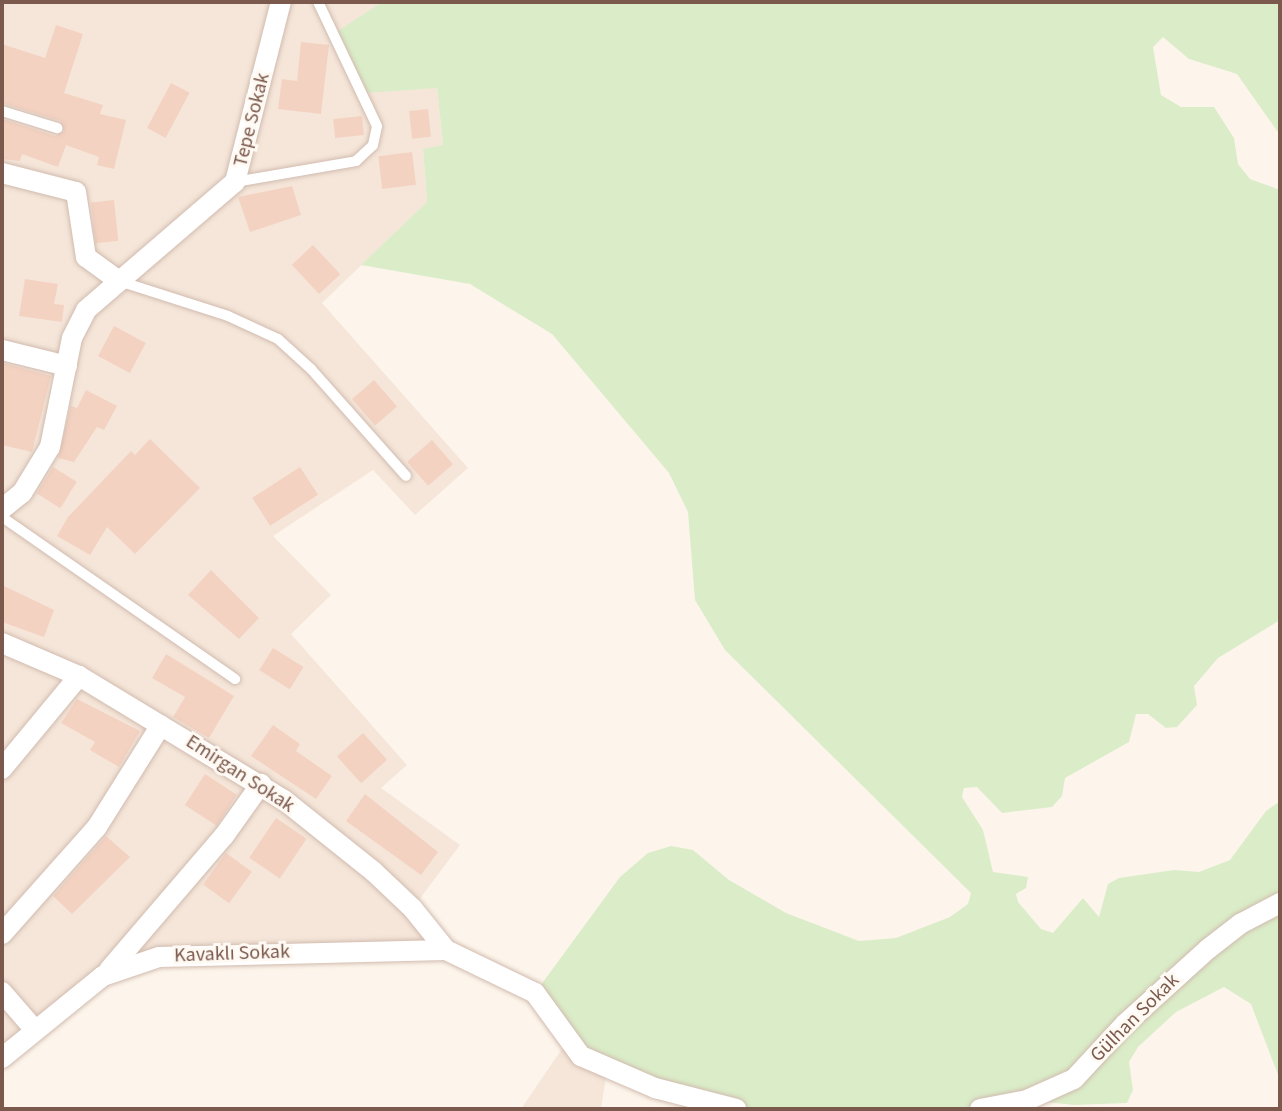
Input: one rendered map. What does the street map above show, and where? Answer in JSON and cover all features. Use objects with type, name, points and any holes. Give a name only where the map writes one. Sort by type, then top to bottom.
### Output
[{"type":"street","name":"Tepe Sokak","points":[[2,509],[22,493],[50,447],[79,319],[235,182],[281,2]]},
{"type":"street","points":[[2,173],[76,192],[86,257],[119,281]]},
{"type":"street","points":[[2,350],[67,366]]},
{"type":"street","name":"Emirgan Sokak","points":[[2,643],[79,676],[261,784],[373,871],[413,909],[446,950]]},
{"type":"street","points":[[2,769],[79,676]]},
{"type":"street","points":[[2,934],[97,827],[161,725]]},
{"type":"street","points":[[103,976],[224,836],[261,784]]},
{"type":"street","name":"Gülhan Sokak","points":[[980,1109],[1027,1100],[1074,1079],[1125,1024],[1208,949],[1240,924],[1280,903]]},
{"type":"street","points":[[446,950],[535,993],[581,1056],[655,1088],[736,1109]]},
{"type":"street","name":"Kavaklı Sokak","points":[[2,1058],[103,976],[134,963],[191,952],[446,950]]},
{"type":"street","points":[[2,992],[34,1029]]},
{"type":"lane","points":[[235,182],[356,161],[373,145],[377,126],[318,2]]},
{"type":"lane","points":[[2,111],[57,128]]},
{"type":"lane","points":[[119,281],[228,316],[278,339],[311,369],[406,476]]},
{"type":"lane","points":[[2,517],[235,679]]},
{"type":"shaded area","points":[[2,2],[382,2],[336,33],[437,87],[443,145],[423,150],[427,202],[322,303],[468,468],[415,515],[373,470],[273,536],[331,595],[291,634],[407,765],[381,788],[460,845],[413,908],[446,950],[134,963],[2,1058]]},
{"type":"shaded area","points":[[568,1040],[607,1070],[601,1109],[521,1109]]},
{"type":"green space","points":[[382,2],[1280,2],[1280,135],[1237,74],[1189,59],[1163,37],[1153,47],[1161,95],[1181,107],[1214,107],[1234,138],[1238,164],[1250,179],[1280,190],[1280,620],[1218,658],[1194,686],[1197,705],[1177,727],[1166,728],[1148,714],[1136,714],[1129,742],[1065,778],[1062,796],[1052,807],[1002,813],[977,787],[964,788],[962,797],[983,830],[993,872],[1028,877],[1026,888],[1016,894],[1018,902],[1041,929],[1053,933],[1083,898],[1099,917],[1108,884],[1119,878],[1174,870],[1199,872],[1230,860],[1266,811],[1280,801],[1280,1080],[1251,1004],[1224,987],[1176,1012],[1138,1047],[1129,1062],[1133,1090],[1127,1103],[1074,1105],[1027,1100],[980,1109],[736,1109],[609,1071],[535,993],[620,877],[648,853],[671,846],[693,850],[729,880],[786,913],[859,941],[896,938],[950,917],[968,904],[971,893],[725,650],[695,600],[688,512],[669,473],[552,334],[470,284],[361,265],[427,202],[423,149],[443,145],[437,88],[363,93],[335,33]]},
{"type":"building","points":[[56,25],[83,34],[64,93],[103,105],[100,114],[126,120],[114,169],[97,165],[99,157],[66,145],[58,167],[22,154],[20,161],[2,159],[2,119],[55,136],[64,131],[60,121],[2,103],[2,44],[45,58]]},
{"type":"building","points":[[301,42],[329,45],[321,114],[278,109],[282,79],[297,81]]},
{"type":"building","points":[[171,83],[190,93],[166,138],[147,128]]},
{"type":"building","points":[[428,109],[431,137],[412,139],[409,111]]},
{"type":"building","points":[[362,116],[364,135],[335,138],[333,119]]},
{"type":"building","points":[[412,152],[416,185],[382,189],[378,156]]},
{"type":"building","points":[[292,186],[301,215],[250,232],[238,197]]},
{"type":"building","points":[[114,200],[118,241],[95,243],[91,202]]},
{"type":"building","points":[[313,245],[340,274],[319,294],[292,265]]},
{"type":"building","points":[[25,279],[58,284],[54,304],[64,305],[62,322],[19,316]]},
{"type":"building","points":[[114,326],[146,343],[130,373],[98,356]]},
{"type":"building","points":[[2,363],[51,376],[32,452],[2,445]]},
{"type":"building","points":[[374,380],[397,406],[375,425],[352,399]]},
{"type":"building","points":[[86,390],[117,406],[104,430],[97,427],[74,462],[58,458],[71,406],[77,408]]},
{"type":"building","points":[[150,439],[200,488],[135,554],[107,527],[90,555],[57,536],[68,517],[131,451],[135,455]]},
{"type":"building","points":[[432,440],[453,464],[428,486],[407,462]]},
{"type":"building","points":[[53,467],[77,482],[60,508],[37,493]]},
{"type":"building","points":[[300,467],[318,495],[270,526],[252,498]]},
{"type":"building","points":[[211,570],[259,618],[239,639],[188,595]]},
{"type":"building","points":[[2,585],[54,610],[44,637],[2,622]]},
{"type":"building","points":[[273,648],[304,667],[290,689],[259,670]]},
{"type":"building","points":[[166,654],[234,696],[209,738],[173,717],[185,697],[152,678]]},
{"type":"building","points":[[77,699],[140,731],[119,767],[90,750],[95,742],[61,723]]},
{"type":"building","points":[[273,725],[300,744],[296,751],[332,776],[316,799],[251,756]]},
{"type":"building","points":[[363,733],[387,760],[361,783],[337,756]]},
{"type":"building","points":[[205,774],[237,795],[217,826],[185,805]]},
{"type":"building","points":[[365,794],[438,852],[421,875],[346,821]]},
{"type":"building","points":[[276,818],[307,839],[280,878],[249,858]]},
{"type":"building","points":[[106,836],[130,857],[72,914],[53,896]]},
{"type":"building","points":[[226,853],[252,872],[229,903],[203,885]]}]
